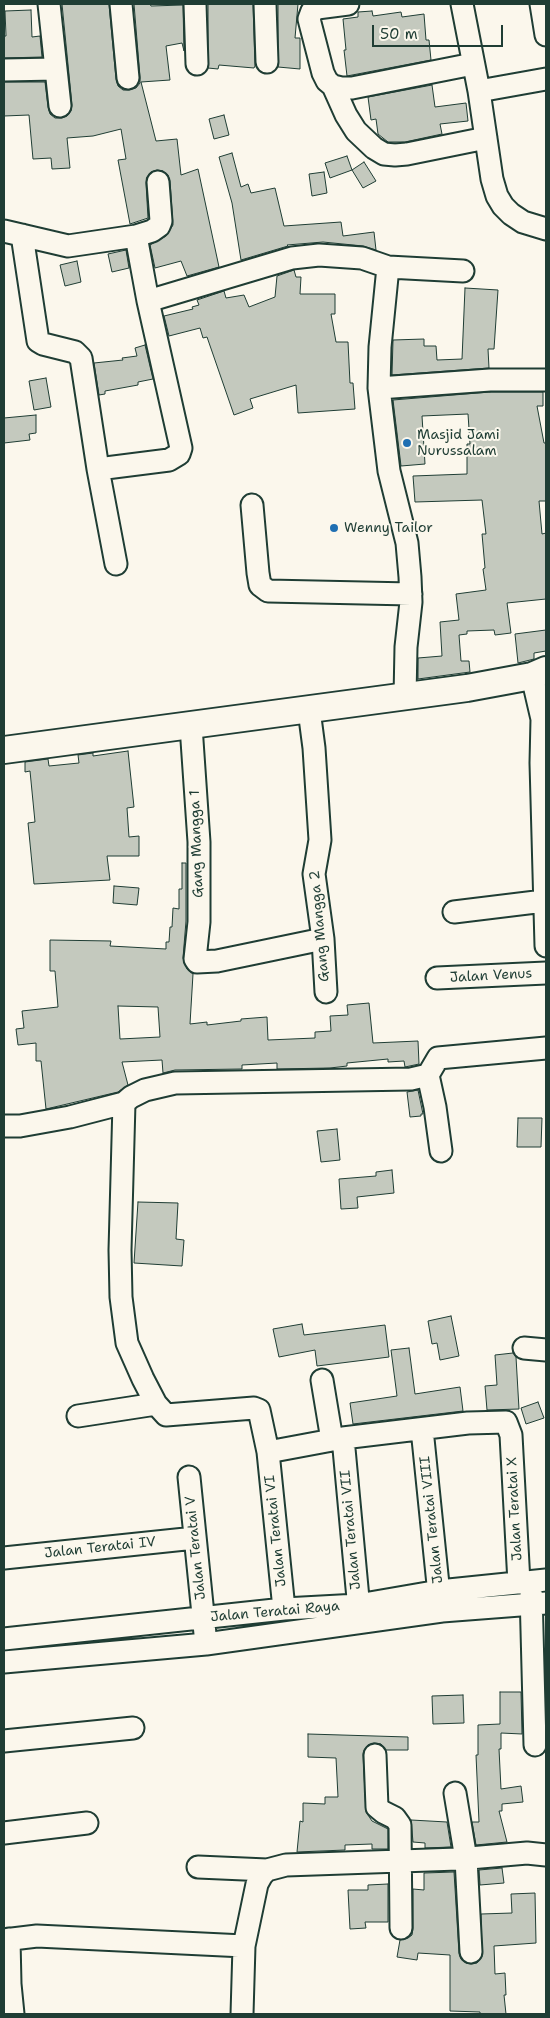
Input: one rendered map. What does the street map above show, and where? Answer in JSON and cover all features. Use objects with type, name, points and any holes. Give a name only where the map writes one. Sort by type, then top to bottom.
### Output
[{"type":"street","points":[[49,4],[60,106]]},
{"type":"street","points":[[121,4],[128,78]]},
{"type":"street","points":[[194,4],[197,64]]},
{"type":"street","points":[[265,4],[267,62]]},
{"type":"street","points":[[348,4],[316,8],[312,11],[309,19],[322,73],[333,86],[346,115],[356,131],[374,148],[384,154],[395,155],[486,138]]},
{"type":"street","points":[[462,4],[479,91],[492,178],[497,196],[503,206],[522,222],[546,229]]},
{"type":"street","points":[[541,4],[546,35]]},
{"type":"street","points":[[333,86],[352,88],[473,64]]},
{"type":"street","points":[[4,70],[56,69]]},
{"type":"street","points":[[479,91],[546,79]]},
{"type":"street","points":[[116,564],[98,469],[81,358],[75,352],[38,341],[13,233],[68,246],[136,236],[152,231],[159,226],[161,221],[158,182]]},
{"type":"street","points":[[98,469],[169,460],[179,454],[180,448],[148,302],[136,236]]},
{"type":"street","points":[[148,302],[292,258],[319,255],[362,258],[388,267],[462,271]]},
{"type":"street","points":[[388,267],[380,347],[379,388],[390,470],[406,544],[411,594],[405,696]]},
{"type":"street","points":[[379,388],[490,380],[546,380]]},
{"type":"street","points":[[252,505],[260,585],[268,591],[411,594]]},
{"type":"street","points":[[5,745],[191,726],[466,688],[539,673],[542,719],[546,946]]},
{"type":"street","name":"Gang Mangga 2","points":[[309,710],[314,748],[320,840],[314,874],[326,992]]},
{"type":"street","name":"Gang Mangga 1","points":[[191,726],[200,842],[199,922],[195,959],[197,962],[217,961],[322,939]]},
{"type":"street","points":[[454,912],[544,901]]},
{"type":"street","name":"Jalan Venus","points":[[437,978],[546,973]]},
{"type":"street","points":[[441,1151],[428,1075],[438,1058],[546,1048]]},
{"type":"street","points":[[4,1126],[20,1126],[70,1117],[124,1103],[131,1096],[144,1090],[175,1083],[411,1079],[428,1075]]},
{"type":"street","points":[[78,1416],[156,1404],[127,1343],[123,1319],[120,1250],[124,1103]]},
{"type":"street","points":[[524,1348],[546,1350]]},
{"type":"street","name":"Jalan Teratai VII","points":[[322,1380],[337,1439],[360,1614]]},
{"type":"street","name":"Jalan Teratai VI","points":[[156,1404],[166,1415],[257,1409],[261,1416],[268,1452],[284,1609]]},
{"type":"street","name":"Jalan Teratai X","points":[[422,1429],[506,1422],[511,1435],[532,1582],[538,1604],[539,1732]]},
{"type":"street","points":[[268,1452],[337,1439],[422,1429]]},
{"type":"street","name":"Jalan Teratai VIII","points":[[422,1429],[440,1601]]},
{"type":"street","name":"Jalan Teratai V","points":[[189,1477],[206,1644]]},
{"type":"street","name":"Jalan Teratai IV","points":[[4,1558],[195,1538]]},
{"type":"street","name":"Jalan Teratai Raya","points":[[4,1662],[206,1644],[532,1582]]},
{"type":"street","name":"Jalan Teratai Raya","points":[[440,1601],[538,1604]]},
{"type":"street","name":"Jalan Teratai Raya","points":[[4,1639],[284,1609],[360,1614]]},
{"type":"street","points":[[4,1742],[133,1728]]},
{"type":"street","points":[[375,1755],[377,1807],[395,1818],[400,1825],[401,1928]]},
{"type":"street","points":[[455,1793],[466,1859],[471,1952]]},
{"type":"street","points":[[4,1833],[87,1823]]},
{"type":"street","points":[[198,1867],[267,1870],[286,1865],[466,1859],[527,1853],[546,1855]]},
{"type":"street","points":[[242,2014],[244,1946],[257,1884],[267,1870]]},
{"type":"street","points":[[13,2014],[7,1939],[37,1936],[244,1946]]},
{"type":"building","points":[[62,4],[109,4],[116,79],[118,86],[123,90],[136,88],[140,83],[134,4],[150,4],[151,6],[183,5],[184,51],[182,43],[166,46],[170,80],[141,82],[156,141],[177,139],[181,175],[198,169],[219,267],[187,276],[181,261],[155,268],[150,245],[166,236],[173,225],[170,181],[168,175],[163,171],[151,172],[147,177],[146,183],[148,218],[130,224],[118,160],[126,159],[121,129],[93,136],[67,138],[70,168],[52,169],[51,158],[33,159],[29,115],[4,116],[4,82],[45,82],[50,114],[55,118],[62,118],[71,111]]},
{"type":"building","points":[[208,4],[253,4],[254,68],[219,65],[218,69],[208,68]]},
{"type":"building","points":[[278,4],[298,4],[295,38],[300,38],[300,69],[278,67]]},
{"type":"building","points":[[31,10],[32,37],[40,36],[42,57],[4,58],[4,36],[6,36],[5,11]]},
{"type":"building","points":[[372,11],[373,16],[401,12],[402,17],[424,14],[426,40],[429,40],[431,60],[347,76],[343,19],[358,17],[358,12]]},
{"type":"building","points":[[432,85],[435,107],[466,103],[468,121],[440,124],[442,134],[405,142],[388,142],[378,134],[376,119],[371,120],[368,97]]},
{"type":"building","points":[[224,115],[229,135],[214,139],[209,119]]},
{"type":"building","points":[[232,153],[241,187],[248,184],[251,193],[275,188],[284,226],[341,222],[343,236],[374,232],[376,250],[363,246],[323,242],[287,245],[241,260],[232,203],[219,157]]},
{"type":"building","points":[[347,156],[352,170],[330,178],[325,163]]},
{"type":"building","points":[[364,162],[376,181],[363,188],[352,170]]},
{"type":"building","points":[[324,172],[327,193],[312,196],[309,174]]},
{"type":"building","points":[[126,250],[129,268],[112,272],[108,254]]},
{"type":"building","points":[[77,261],[81,282],[65,286],[60,265]]},
{"type":"building","points":[[294,270],[296,277],[301,277],[300,294],[335,294],[335,314],[331,314],[336,342],[348,342],[350,383],[353,383],[355,409],[298,413],[296,385],[250,399],[253,408],[234,415],[207,337],[203,338],[200,328],[169,336],[164,316],[193,309],[192,307],[199,305],[197,300],[224,291],[226,298],[244,295],[249,307],[275,297],[277,276]]},
{"type":"building","points":[[465,288],[498,290],[494,349],[488,349],[489,368],[392,375],[393,340],[424,339],[424,346],[436,346],[437,360],[462,359]]},
{"type":"building","points":[[145,345],[153,379],[138,382],[138,385],[105,391],[105,394],[99,395],[94,363],[123,360],[122,358],[137,356],[135,348]]},
{"type":"building","points":[[46,378],[51,407],[34,410],[29,381]]},
{"type":"building","points":[[490,392],[543,392],[543,406],[537,406],[544,443],[546,443],[546,501],[539,501],[542,534],[546,533],[546,599],[507,603],[511,633],[495,635],[494,630],[467,631],[467,634],[459,635],[461,661],[469,661],[470,672],[418,679],[418,658],[442,656],[440,622],[459,620],[456,594],[486,590],[482,534],[486,534],[482,500],[415,502],[413,476],[467,474],[467,444],[470,444],[468,414],[422,416],[425,464],[401,466],[393,400]]},
{"type":"building","points":[[36,415],[36,433],[29,434],[30,440],[4,443],[4,418]]},
{"type":"building","points":[[546,630],[546,651],[534,653],[534,659],[518,663],[515,634]]},
{"type":"building","points":[[128,751],[134,807],[127,808],[129,837],[139,836],[139,856],[107,856],[110,880],[34,884],[28,823],[35,822],[30,771],[25,772],[25,762],[48,759],[49,766],[79,763],[78,755],[93,753],[93,756]]},
{"type":"building","points":[[182,863],[186,863],[186,921],[183,958],[187,969],[193,974],[190,1024],[207,1022],[207,1025],[267,1017],[268,1040],[315,1038],[315,1032],[331,1031],[330,1016],[348,1015],[347,1005],[369,1003],[373,1043],[418,1041],[419,1064],[405,1067],[404,1061],[388,1062],[388,1059],[347,1063],[347,1066],[330,1068],[277,1069],[277,1063],[242,1065],[242,1069],[175,1070],[163,1073],[162,1060],[122,1062],[128,1085],[118,1092],[46,1109],[41,1061],[36,1061],[36,1043],[18,1045],[16,1029],[24,1028],[22,1011],[58,1007],[55,971],[50,971],[50,940],[111,941],[110,946],[166,949],[166,942],[169,942],[170,927],[172,927],[173,908],[179,909],[179,889],[182,889]],"holes":[[[118,1006],[158,1007],[160,1037],[120,1039]]]},
{"type":"building","points":[[114,886],[139,888],[137,905],[113,903]]},
{"type":"building","points":[[418,1090],[423,1114],[410,1117],[407,1092]]},
{"type":"building","points":[[518,1118],[542,1118],[541,1147],[517,1147]]},
{"type":"building","points":[[337,1129],[340,1160],[321,1162],[317,1131]]},
{"type":"building","points":[[392,1170],[394,1193],[357,1197],[358,1208],[341,1209],[339,1179],[376,1176],[376,1172]]},
{"type":"building","points":[[138,1202],[178,1203],[176,1239],[184,1240],[182,1266],[134,1263]]},
{"type":"building","points":[[451,1316],[459,1356],[440,1360],[437,1343],[432,1344],[428,1321]]},
{"type":"building","points":[[302,1324],[304,1335],[385,1325],[389,1357],[317,1366],[315,1350],[279,1357],[273,1329]]},
{"type":"building","points":[[409,1348],[415,1394],[460,1387],[463,1411],[353,1424],[350,1403],[397,1396],[391,1350]]},
{"type":"building","points":[[513,1353],[516,1357],[519,1409],[487,1410],[485,1386],[497,1385],[495,1355]]},
{"type":"building","points":[[538,1402],[544,1418],[526,1424],[521,1408]]},
{"type":"building","points":[[500,1692],[521,1692],[522,1734],[501,1733],[501,1749],[499,1749],[501,1789],[521,1786],[523,1802],[502,1804],[502,1811],[499,1811],[507,1842],[476,1845],[472,1822],[479,1822],[476,1755],[478,1755],[478,1725],[500,1724]]},
{"type":"building","points":[[463,1695],[464,1723],[433,1724],[432,1696]]},
{"type":"building","points":[[308,1734],[408,1737],[408,1750],[386,1750],[381,1744],[374,1743],[368,1745],[363,1755],[366,1812],[372,1821],[388,1829],[388,1849],[372,1849],[372,1844],[345,1845],[345,1850],[297,1852],[300,1821],[303,1822],[303,1803],[325,1804],[325,1797],[338,1797],[336,1758],[308,1757]]},
{"type":"building","points":[[411,1820],[447,1822],[451,1847],[425,1848],[425,1843],[413,1842]]},
{"type":"building","points":[[502,1868],[504,1883],[480,1885],[479,1870]]},
{"type":"building","points":[[454,1872],[459,1953],[461,1959],[466,1963],[477,1963],[482,1957],[481,1914],[512,1913],[511,1894],[535,1893],[536,1943],[494,1946],[495,1974],[505,1973],[506,1995],[504,1995],[506,2014],[450,2011],[450,1955],[418,1953],[417,1960],[397,1957],[400,1940],[412,1935],[413,1889],[424,1890],[424,1873]]},
{"type":"building","points":[[388,1884],[388,1922],[365,1922],[366,1928],[350,1929],[348,1890],[368,1890],[368,1885]]},
{"type":"place","name":"Masjid Jami Nurussalam","points":[[407,443]]},
{"type":"place","name":"Wenny Tailor","points":[[334,528]]}]
